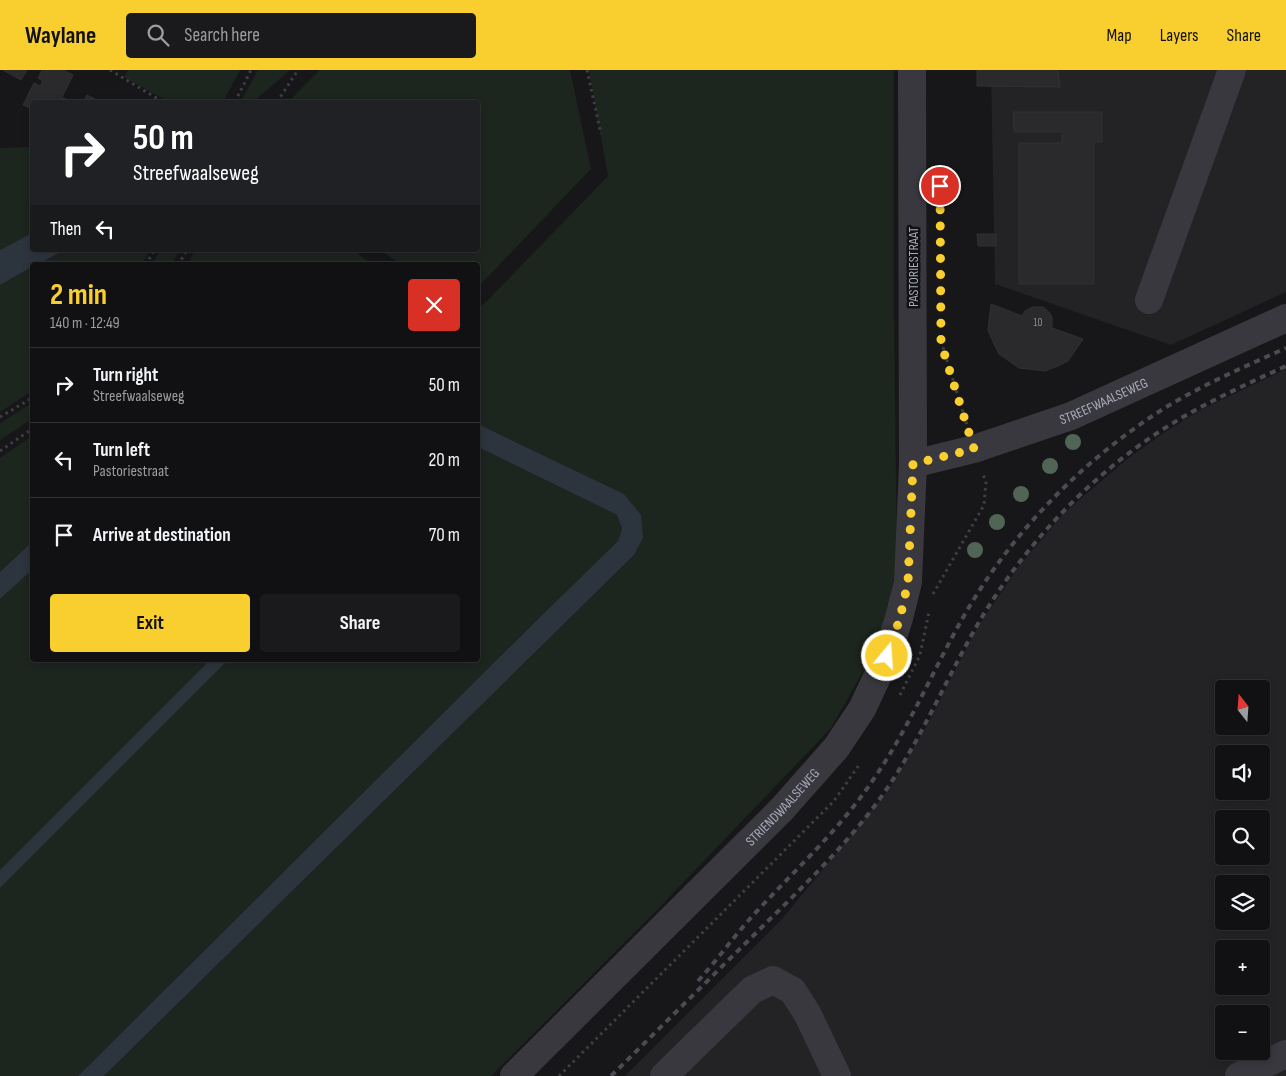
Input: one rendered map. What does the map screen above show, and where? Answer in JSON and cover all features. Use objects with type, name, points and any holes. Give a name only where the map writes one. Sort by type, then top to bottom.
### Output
[{"type":"street","name":"PASTORIESTRAAT","points":[[912,70],[913,464]]},
{"type":"street","points":[[1150,300],[1232,70]]},
{"type":"street","name":"STREEFWAALSEWEG","points":[[913,464],[974,449],[1071,416],[1286,318]]},
{"type":"street","name":"STRIENDWAALSEWEG","points":[[514,1076],[782,809],[836,748],[862,710],[887,656],[900,618],[908,582],[913,464]]},
{"type":"street","points":[[664,1076],[752,990],[774,980],[793,990],[808,1015],[837,1076]]},
{"type":"street","points":[[1239,1076],[1273,1065]]},
{"type":"path","points":[[110,70],[160,100]]},
{"type":"path","points":[[236,100],[251,70]]},
{"type":"path","points":[[278,100],[298,70]]},
{"type":"path","points":[[587,70],[601,134]]},
{"type":"path","points":[[941,333],[941,343],[974,449]]},
{"type":"path","points":[[0,418],[30,399]]},
{"type":"path","points":[[0,451],[30,430]]},
{"type":"shaded area","points":[[128,70],[240,70],[224,100],[165,100],[124,77]]},
{"type":"shaded area","points":[[258,70],[290,70],[255,100],[242,99]]},
{"type":"shaded area","points":[[320,70],[570,70],[591,169],[480,285],[480,262],[398,262],[384,252],[480,252],[480,100],[290,100]]},
{"type":"shaded area","points":[[589,70],[894,70],[897,563],[881,640],[831,728],[657,910],[491,1076],[104,1076],[634,555],[624,494],[480,425],[480,306],[608,176]]},
{"type":"shaded area","points":[[991,70],[1286,70],[1286,292],[1171,345],[995,284]]},
{"type":"shaded area","points":[[30,147],[30,234],[0,250],[0,148]]},
{"type":"shaded area","points":[[30,234],[30,252],[60,252],[42,262],[30,262],[30,268],[0,285],[0,250]]},
{"type":"shaded area","points":[[60,252],[149,252],[144,262],[42,262]]},
{"type":"shaded area","points":[[159,252],[179,252],[173,262],[154,262]]},
{"type":"shaded area","points":[[194,252],[356,252],[369,262],[189,262]]},
{"type":"shaded area","points":[[30,268],[30,392],[0,412],[0,285]]},
{"type":"shaded area","points":[[1286,369],[1286,1076],[625,1076],[782,919],[889,789],[926,727],[977,628],[1019,566],[1064,513],[1127,459],[1200,410]]},
{"type":"shaded area","points":[[30,404],[30,420],[0,440],[0,423]]},
{"type":"shaded area","points":[[480,425],[624,494],[641,515],[643,538],[634,555],[104,1076],[78,1076],[618,541],[622,529],[617,515],[480,448]]},
{"type":"shaded area","points":[[30,437],[30,544],[0,572],[0,458]]},
{"type":"shaded area","points":[[480,448],[617,515],[622,529],[618,541],[78,1076],[0,1076],[0,888],[226,662],[480,662]]},
{"type":"shaded area","points":[[30,544],[30,572],[0,599],[0,572]]},
{"type":"shaded area","points":[[30,572],[30,662],[208,662],[0,870],[0,599]]},
{"type":"shaded area","points":[[208,662],[226,662],[0,888],[0,870]]},
{"type":"building","points":[[3,70],[27,70],[21,80]]},
{"type":"building","points":[[42,70],[63,70],[73,75],[62,97],[67,100],[30,100],[30,108],[23,105],[34,83],[40,86],[43,81],[38,78]]},
{"type":"building","points":[[977,70],[1058,70],[1060,87],[977,86]]},
{"type":"building","points":[[87,95],[97,100],[84,100]]},
{"type":"building","points":[[1013,112],[1102,112],[1102,142],[1094,142],[1094,284],[1019,284],[1019,143],[1062,143],[1062,132],[1014,132]]},
{"type":"building","points":[[977,234],[996,234],[996,246],[978,246]]},
{"type":"building","points":[[991,304],[1022,316],[1025,311],[1032,307],[1043,307],[1052,317],[1052,328],[1083,339],[1068,361],[1058,366],[1045,371],[1019,368],[999,354],[994,344],[988,330]]},
{"type":"railway","points":[[698,981],[750,918],[820,846],[849,813],[888,758],[954,634],[984,583],[1027,526],[1077,475],[1133,429],[1163,409],[1208,384],[1286,348]]},
{"type":"railway","points":[[611,1076],[831,858],[860,825],[888,787],[915,743],[994,597],[1040,537],[1065,509],[1092,483],[1151,437],[1208,403],[1286,366]]},
{"type":"route","points":[[887,656],[900,618],[908,582],[913,464],[974,449],[941,343],[940,186]]}]
